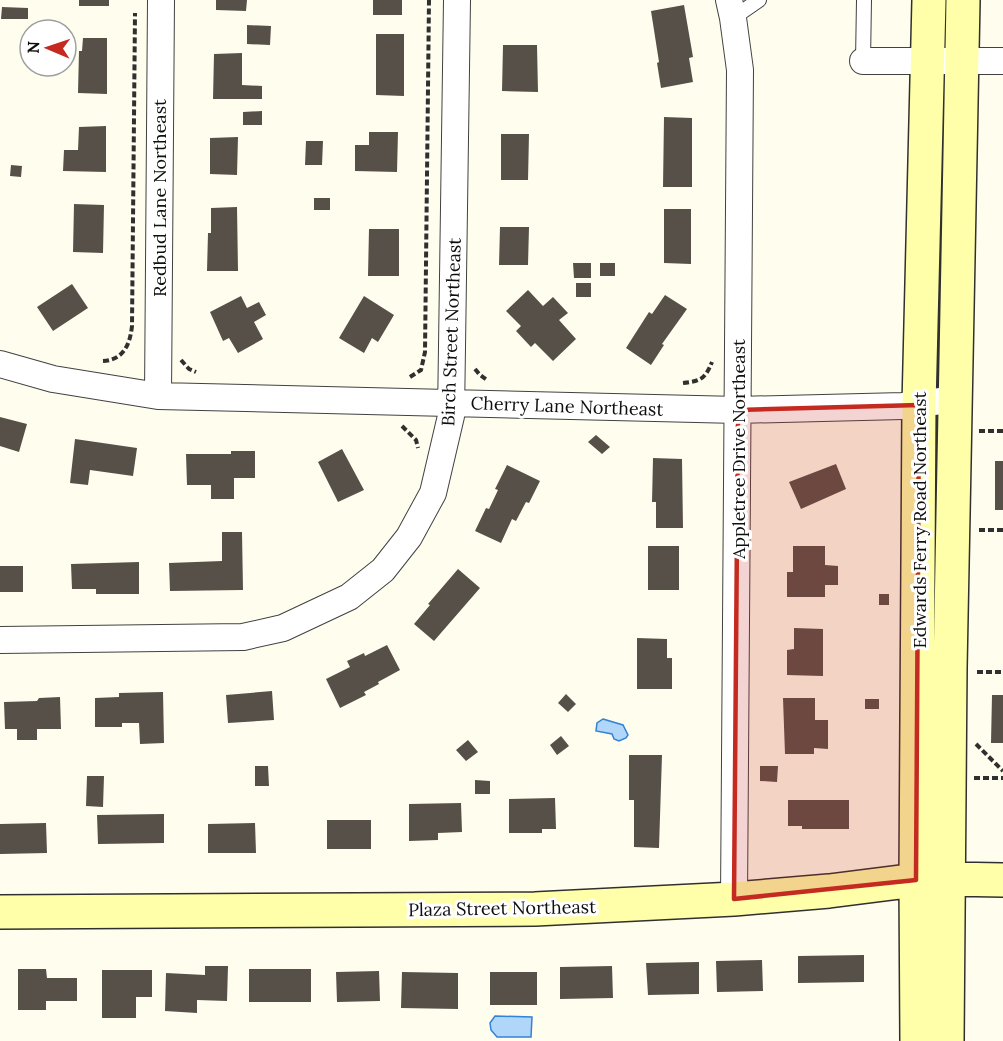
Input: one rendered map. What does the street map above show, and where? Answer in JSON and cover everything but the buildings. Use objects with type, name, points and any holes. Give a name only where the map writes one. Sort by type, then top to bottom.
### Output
[{"type":"main road","name":"Edwards Ferry Road Northeast","points":[[917,1041],[919,405],[929,0]]},
{"type":"main road","name":"Edwards Ferry Road Northeast","points":[[947,1041],[963,0]]},
{"type":"main road","name":"Plaza Street Northeast","points":[[0,912],[535,909],[734,899],[829,891],[916,880],[1003,880]]},
{"type":"street","name":"Redbud Lane Northeast","points":[[158,396],[161,0]]},
{"type":"street","name":"Birch Street Northeast","points":[[0,640],[243,637],[283,628],[349,597],[383,570],[408,537],[433,492],[451,416],[457,0]]},
{"type":"street","name":"Appletree Drive Northeast","points":[[731,9],[740,69],[734,899]]},
{"type":"street","points":[[863,61],[1003,61]]},
{"type":"street","name":"Cherry Lane Northeast","points":[[0,364],[53,379],[158,396],[738,410],[919,405],[956,399]]},
{"type":"lane","points":[[731,9],[759,0]]},
{"type":"lane","points":[[863,61],[864,0]]},
{"type":"path","points":[[401,377],[412,378],[421,370],[424,360],[429,0]]},
{"type":"path","points":[[95,362],[118,358],[125,351],[132,326],[135,11]]},
{"type":"path","points":[[179,354],[189,369],[200,375]]},
{"type":"path","points":[[682,383],[699,381],[708,372],[712,362]]},
{"type":"path","points":[[473,366],[480,375],[492,382]]},
{"type":"path","points":[[397,424],[416,441],[419,450]]},
{"type":"path","points":[[973,431],[1003,431]]},
{"type":"path","points":[[973,530],[1003,530]]},
{"type":"path","points":[[970,672],[1003,672]]},
{"type":"path","points":[[969,738],[1003,771]]},
{"type":"path","points":[[968,778],[1003,778]]},
{"type":"highlighted area","points":[[919,405],[916,880],[734,899],[738,410]]},
{"type":"water","points":[[603,719],[623,725],[628,735],[626,738],[619,741],[614,739],[612,734],[596,731],[597,723]]},
{"type":"water","points":[[495,1016],[532,1017],[531,1037],[497,1037],[491,1030],[490,1023]]}]
